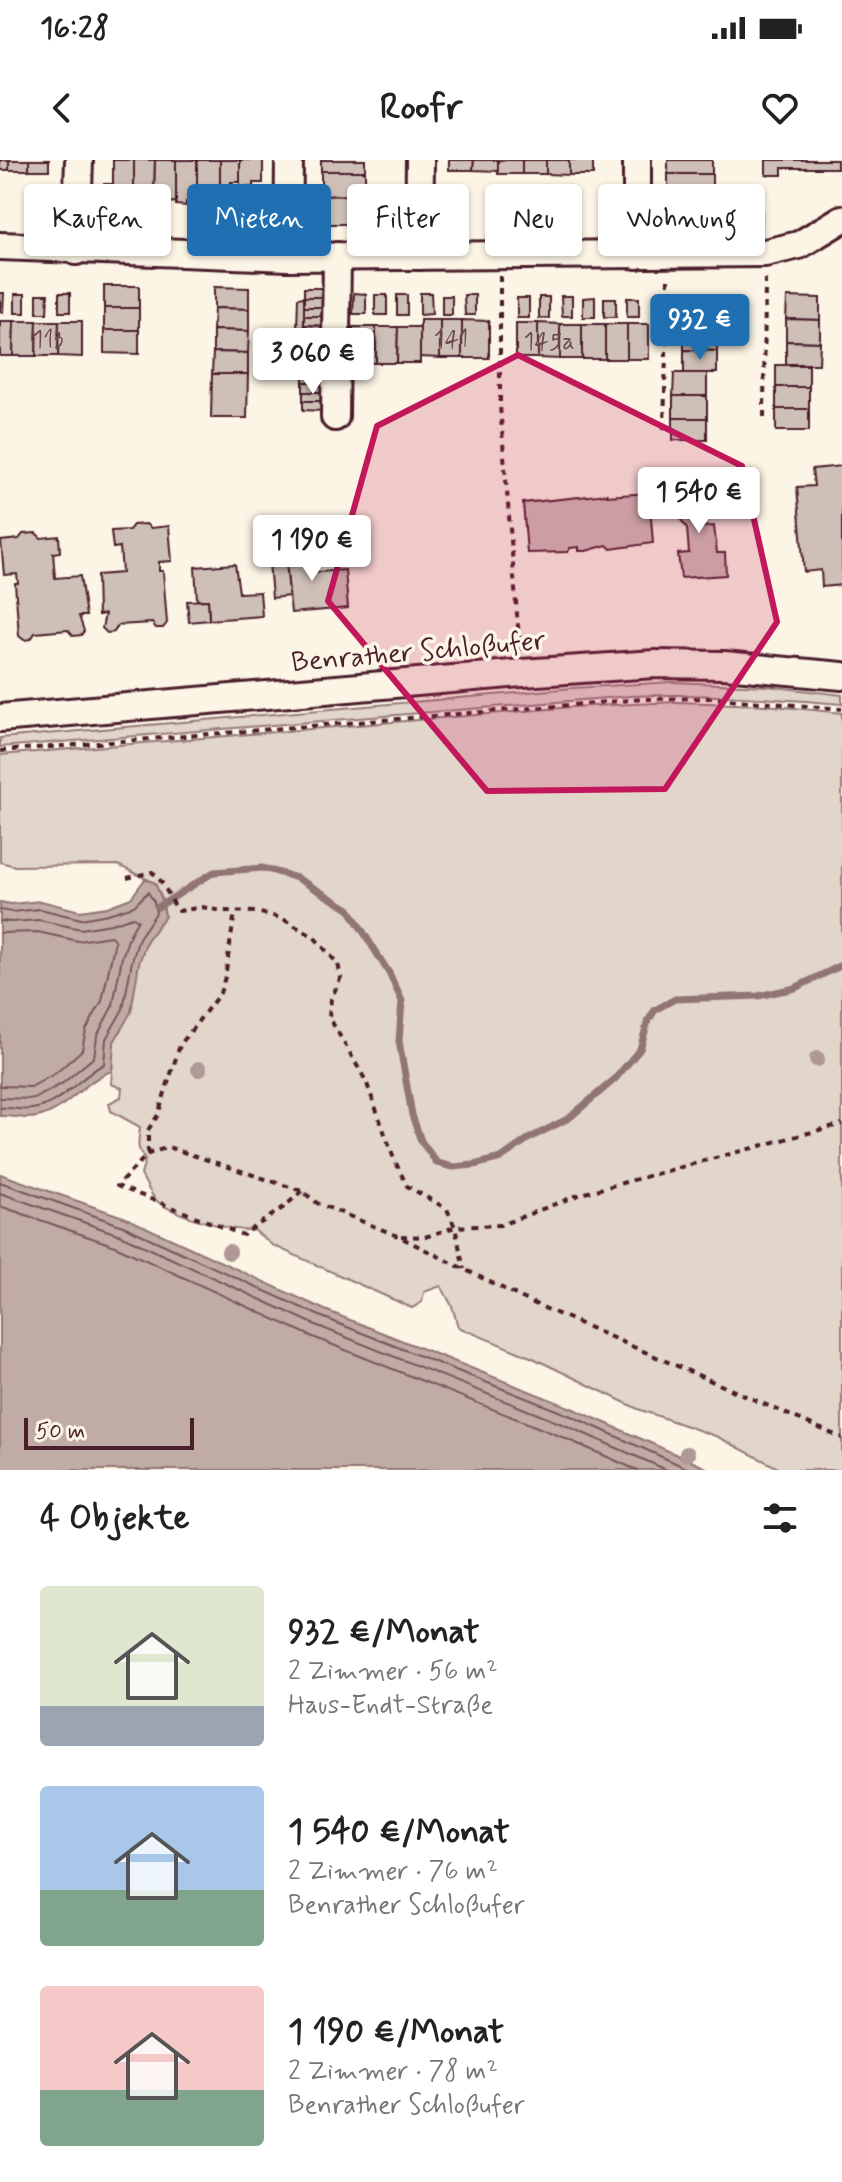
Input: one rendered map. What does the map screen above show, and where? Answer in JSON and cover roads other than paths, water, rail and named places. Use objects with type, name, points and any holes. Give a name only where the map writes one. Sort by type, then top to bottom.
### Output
[{"type":"street","points":[[78,184],[79,160]]},
{"type":"street","points":[[288,257],[289,160]]},
{"type":"street","points":[[420,160],[420,184]]},
{"type":"street","points":[[637,160],[637,184]]},
{"type":"street","points":[[765,251],[799,245],[842,219]]},
{"type":"street","points":[[0,246],[24,248]]},
{"type":"street","points":[[171,254],[347,256]]},
{"type":"street","points":[[469,256],[598,255]]},
{"type":"street","points":[[335,417],[337,256]]},
{"type":"street","name":"Benrather Schloßufer","points":[[0,718],[655,664],[724,665],[842,676]]},
{"type":"water","points":[[145,879],[155,883],[165,916],[147,940],[139,963],[131,1012],[114,1042],[112,1071],[48,1113],[32,1118],[0,1116],[0,902],[41,901],[80,911],[107,907],[131,898]]},
{"type":"water","points":[[0,1174],[126,1218],[325,1310],[574,1409],[711,1470],[0,1470]]},
{"type":"waterway","points":[[158,907],[214,872],[263,868],[297,878],[349,909],[389,973],[402,1001],[399,1041],[412,1115],[421,1141],[437,1163],[453,1167],[501,1158],[528,1139],[569,1118],[615,1079],[640,1049],[648,1021],[655,1010],[675,999],[758,996],[795,988],[842,965]]}]
